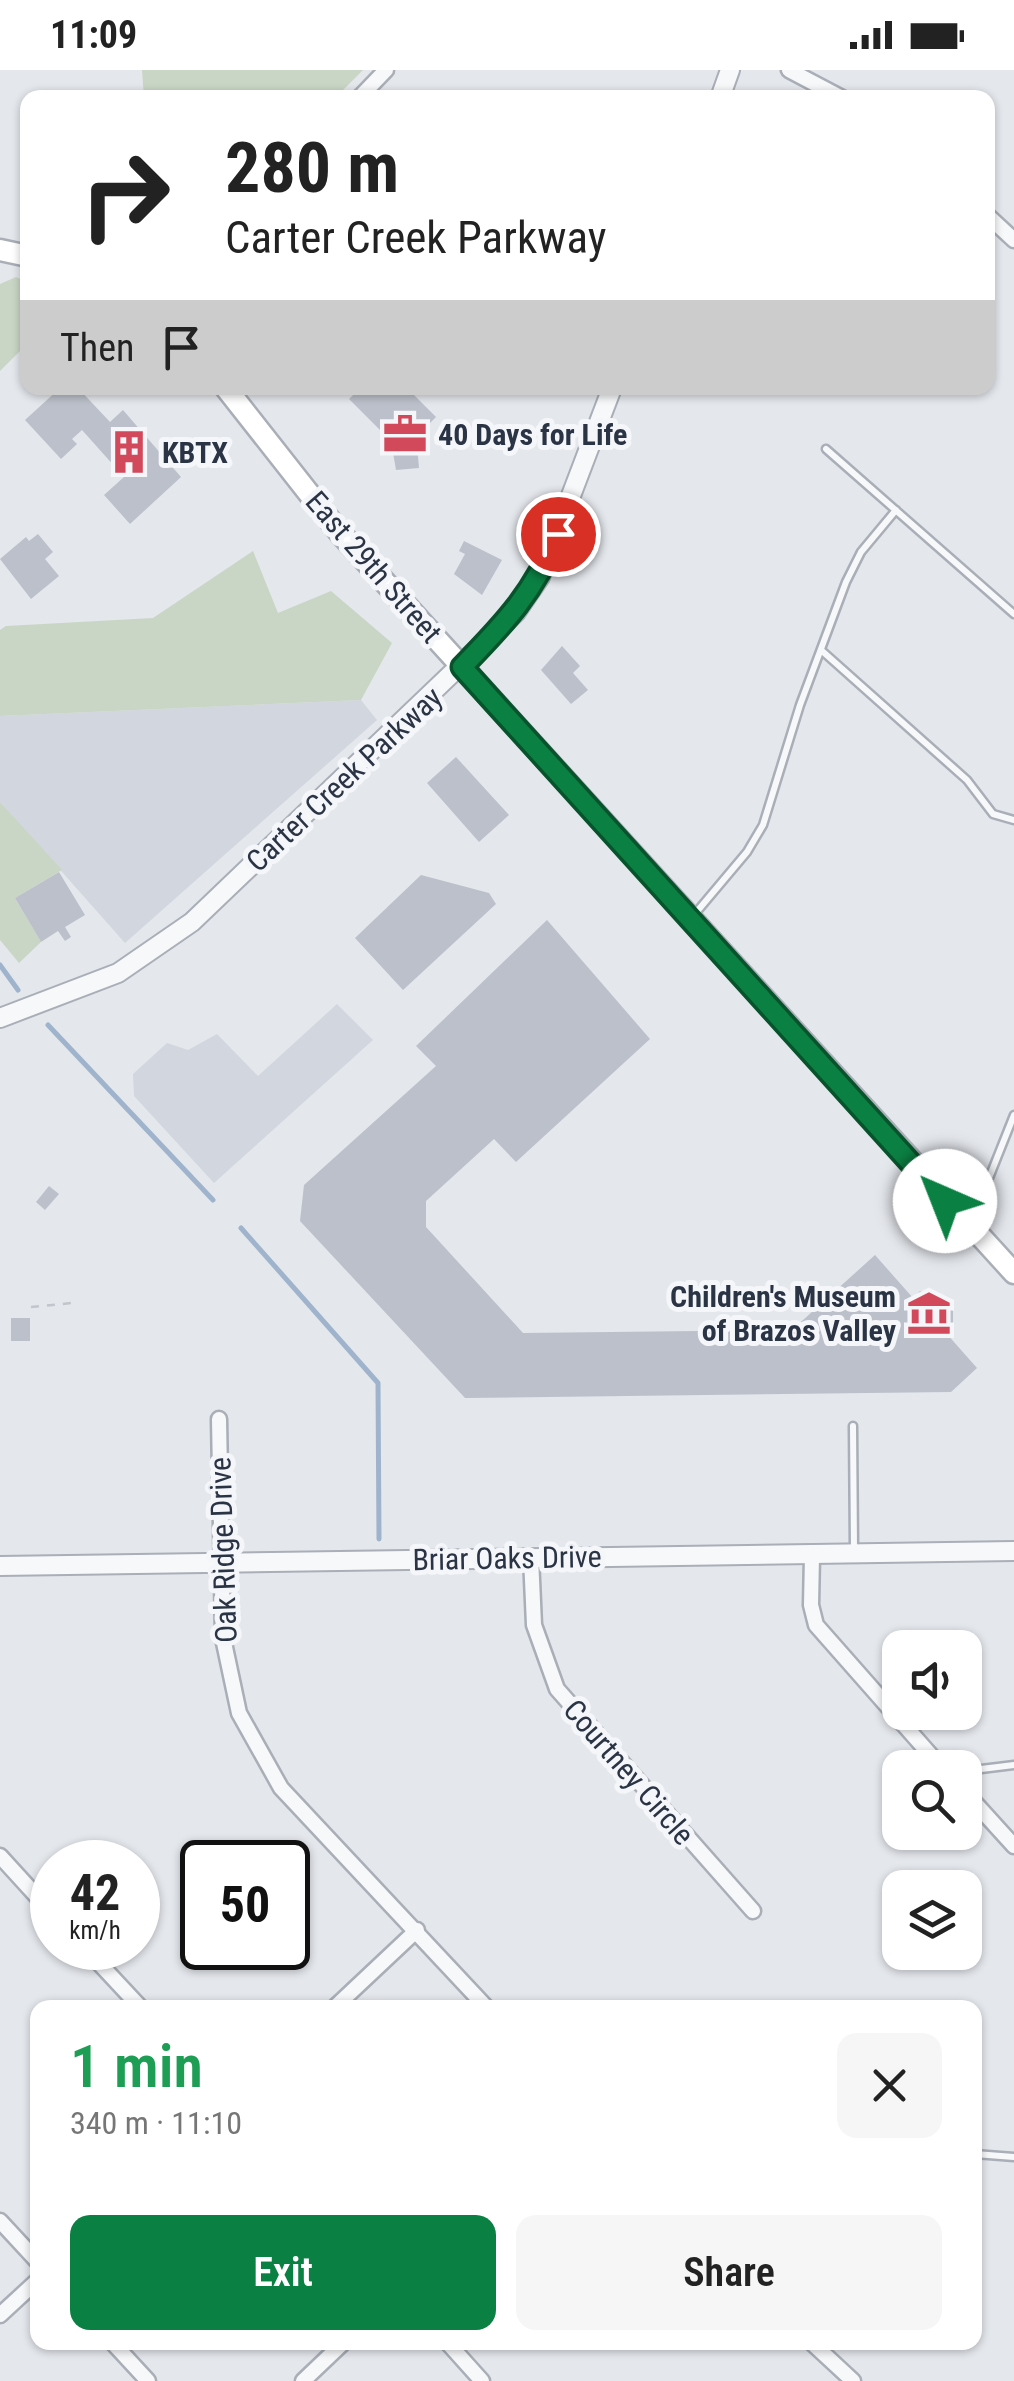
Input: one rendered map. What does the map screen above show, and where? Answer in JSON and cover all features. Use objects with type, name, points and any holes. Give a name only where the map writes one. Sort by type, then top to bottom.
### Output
[{"type":"main road","name":"East 29th Street","points":[[232,395],[340,533],[1014,1273]]},
{"type":"street","points":[[367,90],[386,70]]},
{"type":"street","points":[[789,70],[827,90]]},
{"type":"street","points":[[995,222],[1014,240]]},
{"type":"street","name":"Carter Creek Parkway","points":[[0,1018],[85,988],[145,958],[192,922],[516,612],[540,578],[609,395]]},
{"type":"street","name":"Oak Ridge Drive","points":[[220,1419],[223,1638],[239,1712],[261,1758],[282,1788],[481,2000]]},
{"type":"street","name":"Briar Oaks Drive","points":[[0,1566],[1014,1551]]},
{"type":"street","points":[[812,1556],[811,1605],[816,1625],[926,1750]]},
{"type":"street","name":"Courtney Circle","points":[[531,1558],[534,1625],[556,1689],[753,1911]]},
{"type":"street","points":[[982,1811],[1014,1846]]},
{"type":"street","points":[[0,1856],[30,1889]]},
{"type":"street","points":[[343,2000],[418,1930]]},
{"type":"street","points":[[106,1970],[134,2000]]},
{"type":"street","points":[[0,2221],[30,2253]]},
{"type":"street","points":[[0,2316],[30,2288]]},
{"type":"street","points":[[119,2350],[148,2381]]},
{"type":"street","points":[[303,2381],[336,2350]]},
{"type":"street","points":[[454,2350],[482,2381]]},
{"type":"street","points":[[820,2350],[853,2381]]},
{"type":"lane","points":[[826,449],[1014,614]]},
{"type":"lane","points":[[690,920],[756,840],[852,566],[896,510]]},
{"type":"lane","points":[[821,650],[966,780],[994,814],[1014,820]]},
{"type":"lane","points":[[963,1219],[986,1183],[1014,1115]]},
{"type":"lane","points":[[852,1426],[854,1555]]},
{"type":"lane","points":[[982,1769],[1014,1766]]},
{"type":"lane","points":[[982,2155],[1014,2157]]},
{"type":"path","points":[[32,1307],[72,1303]]},
{"type":"shaded area","points":[[361,700],[377,720],[125,943],[0,802],[0,716]]},
{"type":"shaded area","points":[[337,1004],[373,1040],[214,1183],[134,1096],[133,1074],[167,1043],[188,1050],[217,1034],[258,1076]]},
{"type":"green space","points":[[142,70],[363,70],[343,90],[143,90]]},
{"type":"green space","points":[[20,279],[20,351],[0,371],[0,284]]},
{"type":"green space","points":[[253,551],[278,613],[331,591],[392,643],[361,700],[0,716],[0,630],[6,626],[153,618]]},
{"type":"green space","points":[[0,802],[62,870],[15,898],[41,942],[19,963],[0,940]]},
{"type":"building","name":"KBTX","points":[[52,395],[85,395],[110,422],[123,410],[181,477],[130,524],[104,495],[124,477],[82,430],[72,439],[77,444],[61,459],[25,420]]},
{"type":"building","name":"40 Days for Life","points":[[353,395],[414,395],[436,417],[425,428],[427,443],[417,444],[419,468],[396,470],[391,441],[349,399]]},
{"type":"building","points":[[38,534],[53,552],[45,559],[59,576],[31,599],[0,559],[26,537],[29,541]]},
{"type":"building","points":[[464,541],[502,560],[482,595],[454,574],[465,554],[459,551]]},
{"type":"building","points":[[562,646],[580,666],[573,673],[588,690],[571,704],[541,670]]},
{"type":"building","points":[[456,757],[509,815],[479,842],[427,783]]},
{"type":"building","points":[[59,872],[85,915],[65,927],[71,937],[65,941],[58,931],[41,942],[15,898]]},
{"type":"building","points":[[421,875],[489,893],[496,904],[403,990],[355,938]]},
{"type":"building","points":[[547,920],[650,1039],[516,1162],[494,1139],[426,1201],[426,1227],[523,1333],[792,1330],[875,1255],[913,1298],[920,1291],[936,1293],[953,1311],[953,1326],[946,1333],[977,1368],[951,1392],[465,1398],[300,1221],[304,1185],[436,1066],[416,1046]]},
{"type":"building","points":[[49,1186],[59,1194],[45,1210],[36,1202]]},
{"type":"building","points":[[11,1318],[30,1318],[30,1341],[11,1341]]},
{"type":"waterway","points":[[0,965],[18,990]]},
{"type":"waterway","points":[[48,1025],[213,1200]]},
{"type":"waterway","points":[[241,1228],[378,1383],[379,1539]]},
{"type":"place","name":"40 Days for Life","points":[[405,434]]},
{"type":"place","name":"KBTX","points":[[129,452]]},
{"type":"place","name":"Children's Museum of Brazos Valley","points":[[929,1313]]},
{"type":"route","points":[[558,534],[540,578],[516,612],[462,667],[945,1201]]}]
